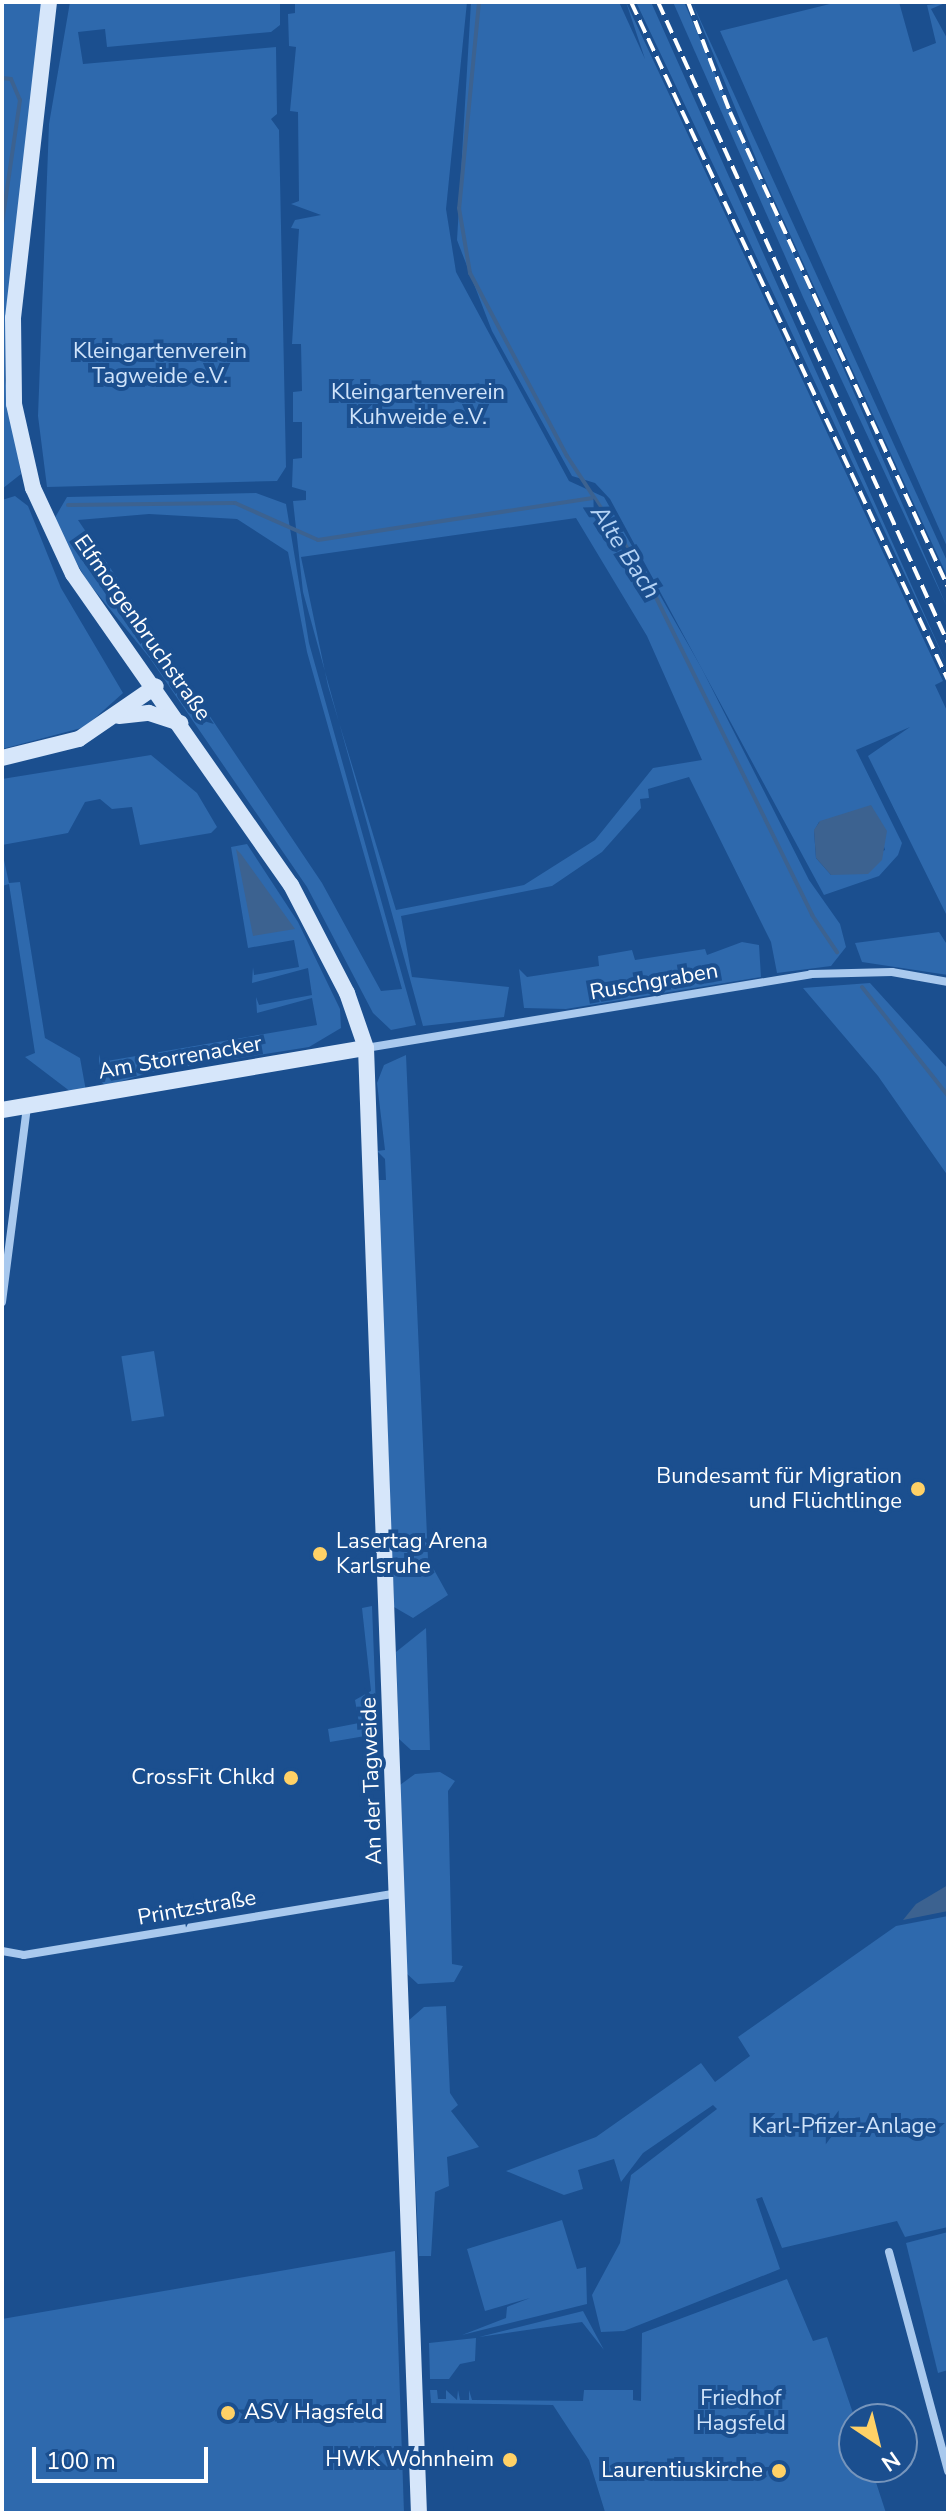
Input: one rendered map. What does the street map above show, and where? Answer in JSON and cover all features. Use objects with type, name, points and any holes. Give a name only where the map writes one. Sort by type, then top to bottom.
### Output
[{"type":"main road","name":"Elfmorgenbruchstraße","points":[[49,2],[13,318],[14,404],[33,488],[58,547],[305,908],[366,1048]]},
{"type":"main road","points":[[2,758],[63,745],[117,716],[156,686]]},
{"type":"main road","points":[[117,716],[155,713],[180,723]]},
{"type":"main road","name":"Am Storrenacker","points":[[2,1110],[366,1048]]},
{"type":"main road","name":"An der Tagweide","points":[[366,1048],[419,2513]]},
{"type":"street","name":"Ruschgraben","points":[[366,1048],[811,974],[892,972],[948,982]]},
{"type":"street","points":[[2,1302],[27,1106]]},
{"type":"street","name":"Printzstraße","points":[[4,1954],[398,1893]]},
{"type":"street","points":[[889,2252],[948,2471]]},
{"type":"green space","points":[[2,2],[43,2],[6,317],[5,380],[21,474],[2,489]]},
{"type":"green space","name":"Kleingartenverein Tagweide e.V.","points":[[70,2],[280,2],[280,25],[271,32],[107,47],[105,29],[78,32],[83,64],[276,47],[277,114],[271,119],[279,130],[286,467],[277,481],[47,487],[38,416],[49,124]]},
{"type":"green space","name":"Kleingartenverein Kuhweide e.V.","points":[[295,2],[467,2],[446,209],[456,272],[569,481],[604,497],[701,667],[809,880],[840,924],[846,947],[831,966],[777,973],[771,942],[689,777],[648,789],[649,798],[640,799],[641,808],[602,852],[552,886],[401,916],[412,977],[509,987],[504,1017],[423,1026],[339,723],[396,910],[524,885],[595,840],[653,768],[702,760],[647,636],[576,518],[301,557],[325,671],[303,592],[293,501],[306,500],[306,491],[292,487],[293,459],[302,458],[302,422],[293,422],[293,392],[302,391],[301,344],[292,344],[299,229],[291,228],[295,220],[321,215],[291,204],[299,201],[298,112],[290,111],[296,47],[289,46],[288,14],[295,13]]},
{"type":"green space","points":[[471,2],[619,2],[645,59],[626,2],[943,681],[935,685],[948,713],[948,918],[868,756],[910,727],[856,750],[902,843],[898,855],[879,876],[824,895],[610,499],[595,483],[572,476],[492,331],[457,240]],"holes":[[[871,806],[885,850],[831,875],[816,858],[814,831],[819,822]]]},
{"type":"green space","points":[[636,2],[651,2],[948,667],[719,177]]},
{"type":"green space","points":[[673,2],[684,2],[948,609],[803,297]]},
{"type":"green space","points":[[692,2],[948,563],[948,578],[761,171]]},
{"type":"green space","points":[[838,2],[899,2],[913,52],[936,43],[927,5],[945,3],[931,9],[948,40],[948,549],[720,31]]},
{"type":"green space","points":[[256,493],[286,504],[309,643],[416,1025],[391,1030],[373,1013],[307,887],[149,657],[87,581],[53,521],[67,497]],"holes":[[[149,514],[237,519],[288,552],[307,652],[402,989],[381,991],[322,883],[78,520]]]},
{"type":"green space","points":[[15,496],[28,506],[61,588],[123,693],[85,727],[2,749],[2,500]]},
{"type":"green space","points":[[151,755],[197,793],[217,827],[211,833],[140,845],[132,807],[112,809],[100,799],[85,802],[68,833],[2,845],[2,779]]},
{"type":"green space","points":[[247,844],[298,922],[340,1009],[341,1028],[309,1047],[151,1072],[106,1086],[99,1080],[99,1054],[101,1062],[317,1025],[312,998],[257,1013],[256,997],[259,1005],[312,995],[308,968],[252,983],[253,967],[254,975],[299,967],[294,940],[248,948],[231,847]]},
{"type":"green space","points":[[2,851],[9,883],[20,882],[45,1038],[80,1058],[86,1091],[71,1092],[25,1057],[35,1053],[9,884],[2,886]]},
{"type":"green space","points":[[939,932],[948,946],[948,975],[862,962],[855,943]]},
{"type":"green space","points":[[742,942],[759,945],[761,977],[566,1009],[524,1008],[519,969],[527,977],[599,966],[598,956],[632,950],[635,960],[705,949],[707,955]]},
{"type":"green space","points":[[870,983],[948,1069],[948,1176],[878,1076],[803,988]]},
{"type":"green space","points":[[406,1055],[428,1559],[448,1595],[413,1618],[394,1607],[378,1180],[386,1180],[385,1159],[377,1151],[385,1150],[377,1083],[384,1065]]},
{"type":"green space","points":[[154,1351],[164,1416],[132,1421],[121,1356]]},
{"type":"green space","points":[[372,1606],[377,1734],[330,1742],[328,1729],[359,1723],[355,1700],[371,1691],[362,1608]]},
{"type":"green space","points":[[426,1628],[430,1750],[411,1750],[399,1739],[396,1652]]},
{"type":"green space","points":[[440,1772],[455,1781],[448,1791],[452,1964],[463,1966],[454,1982],[418,1984],[405,1972],[400,1785],[415,1774]]},
{"type":"green space","name":"Karl-Pfizer-Anlage","points":[[948,1916],[948,2227],[905,2237],[897,2221],[782,2248],[762,2197],[756,2199],[780,2269],[624,2331],[601,2332],[592,2295],[620,2243],[631,2175],[717,2109],[713,2105],[643,2153],[621,2182],[614,2159],[578,2170],[583,2189],[564,2195],[506,2171],[596,2137],[701,2063],[715,2082],[750,2056],[738,2037],[896,1926]]},
{"type":"green space","points":[[446,2006],[450,2093],[458,2105],[451,2111],[479,2147],[447,2157],[449,2186],[435,2192],[431,2256],[419,2256],[408,2021],[424,2007]]},
{"type":"green space","points":[[562,2220],[577,2269],[586,2267],[587,2304],[462,2335],[506,2318],[507,2307],[530,2298],[485,2311],[467,2249]]},
{"type":"green space","points":[[948,2232],[948,2370],[938,2373],[906,2243]]},
{"type":"green space","name":"ASV Hagsfeld","points":[[395,2251],[404,2513],[2,2513],[2,2319]]},
{"type":"green space","name":"Friedhof Hagsfeld","points":[[787,2279],[813,2341],[827,2337],[850,2403],[838,2403],[838,2483],[876,2483],[886,2513],[605,2512],[589,2460],[553,2405],[431,2403],[430,2390],[437,2390],[438,2399],[446,2399],[446,2390],[457,2400],[458,2390],[460,2400],[469,2400],[469,2390],[472,2400],[583,2401],[584,2390],[633,2390],[633,2400],[641,2401],[642,2333]]},
{"type":"green space","points":[[583,2311],[604,2350],[582,2322],[479,2337]]},
{"type":"green space","points":[[476,2338],[475,2361],[460,2364],[449,2379],[430,2379],[429,2343]]},
{"type":"shaded area","points":[[871,805],[887,831],[882,860],[868,874],[831,875],[816,858],[814,830],[820,821]]},
{"type":"shaded area","points":[[236,849],[241,854],[295,929],[253,936]]},
{"type":"shaded area","points":[[948,1885],[948,1911],[903,1920],[916,1904]]},
{"type":"waterway","points":[[479,2],[459,208],[470,273],[567,456],[645,575],[812,915],[837,952]]},
{"type":"waterway","points":[[2,78],[11,79],[20,100],[2,223]]},
{"type":"waterway","name":"Alte Bach","points":[[68,505],[235,503],[318,540],[593,498]]},
{"type":"waterway","name":"Alte Bach","points":[[862,987],[948,1096]]},
{"type":"railway","points":[[631,2],[948,680]]},
{"type":"railway","points":[[658,2],[948,643]]},
{"type":"railway","points":[[688,2],[730,112],[948,587]]},
{"type":"place","name":"Bundesamt für Migration und Flüchtlinge","points":[[918,1489]]},
{"type":"place","name":"Lasertag Arena Karlsruhe","points":[[320,1554]]},
{"type":"place","name":"CrossFit Chlkd","points":[[291,1778]]},
{"type":"place","name":"ASV Hagsfeld","points":[[228,2413]]},
{"type":"place","name":"HWK Wohnheim","points":[[510,2460]]},
{"type":"place","name":"Laurentiuskirche","points":[[779,2471]]}]
